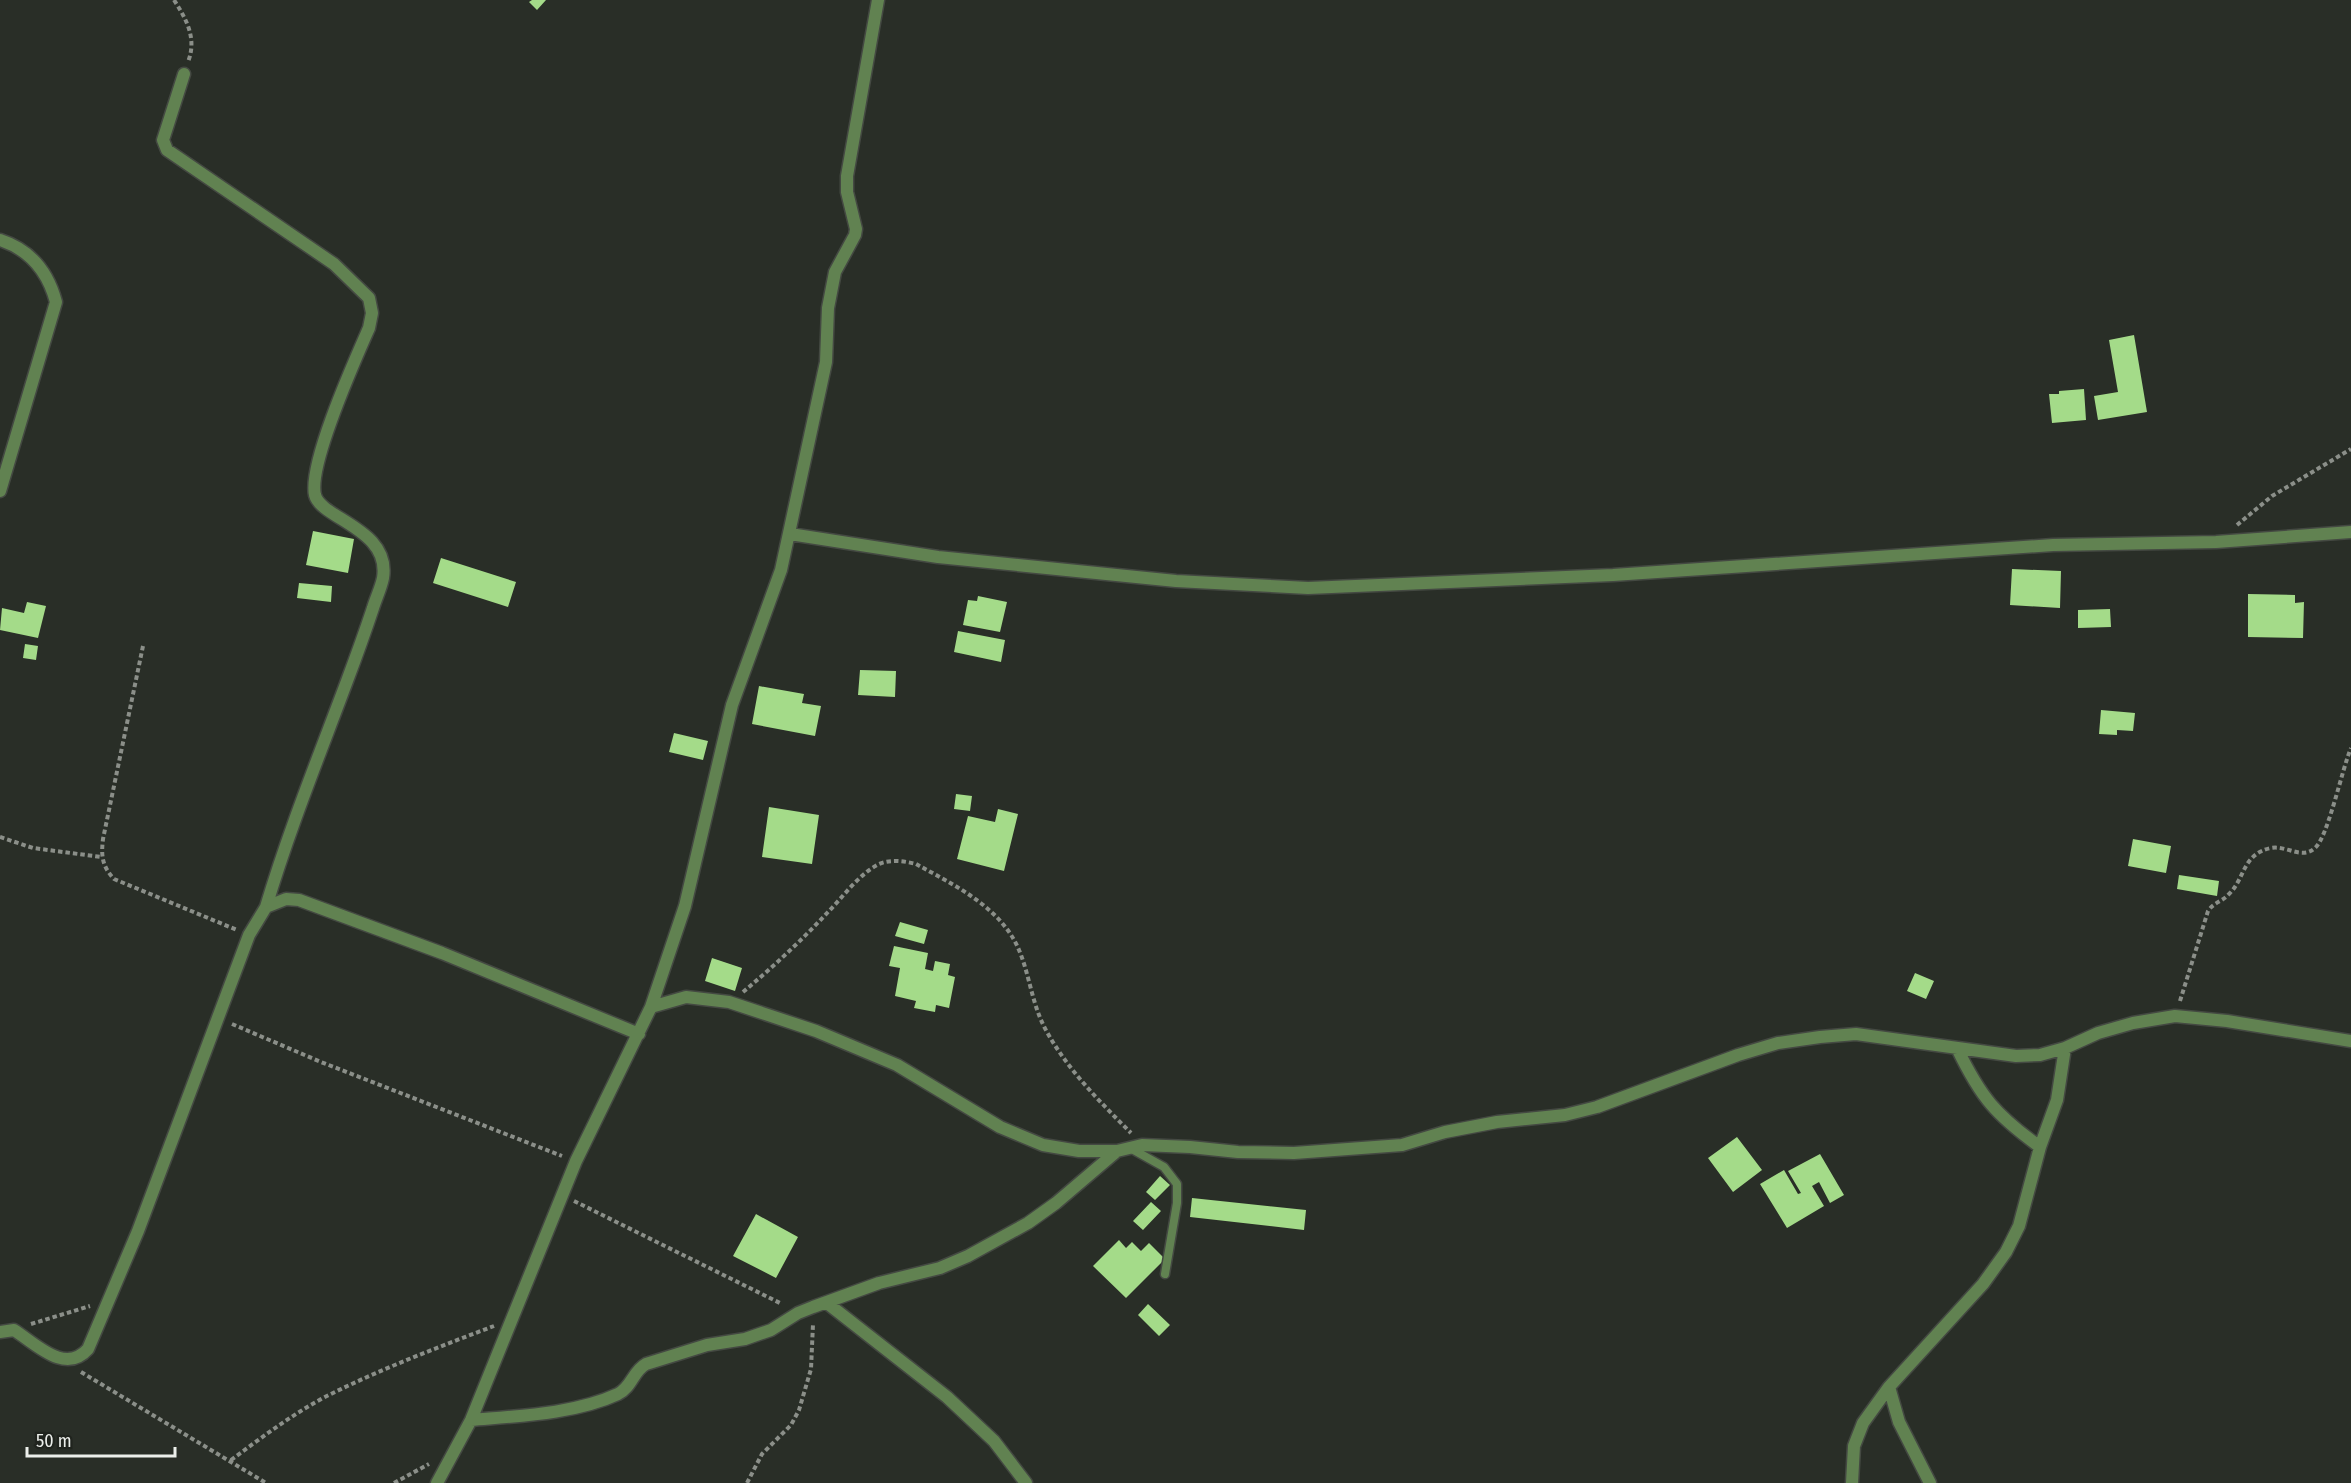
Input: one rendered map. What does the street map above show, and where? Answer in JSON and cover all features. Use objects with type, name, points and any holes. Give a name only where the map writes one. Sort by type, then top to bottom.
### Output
[{"type":"street","points":[[437,1483],[471,1420],[576,1161],[651,1007],[685,906],[732,705],[781,570],[826,362],[831,288],[835,272],[855,235],[856,229],[847,192],[848,176],[878,0]]},
{"type":"street","points":[[0,1332],[14,1330],[60,1360],[76,1359],[88,1349],[138,1231],[249,934],[266,907],[285,845],[364,635],[383,577],[383,562],[378,551],[360,529],[320,504],[315,492],[320,456],[369,328],[372,313],[369,298],[334,264],[167,150],[163,140],[184,74]]},
{"type":"street","points":[[0,240],[33,258],[50,282],[56,302],[0,491]]},
{"type":"street","points":[[790,534],[984,562],[1176,581],[1308,588],[1613,575],[2053,545],[2216,542],[2351,532]]},
{"type":"street","points":[[266,907],[286,899],[310,902],[442,953],[639,1034]]},
{"type":"street","points":[[651,1007],[686,997],[729,1002],[816,1031],[897,1065],[1000,1127],[1043,1145],[1079,1151],[1117,1151],[1136,1146],[1283,1153],[1402,1145],[1445,1132],[1497,1122],[1565,1116],[1597,1107],[1738,1055],[1778,1043],[1856,1034],[2016,1056],[2040,1055],[2065,1048],[2098,1033],[2133,1023],[2175,1016],[2227,1021],[2351,1041]]},
{"type":"street","points":[[1957,1048],[1969,1073],[1996,1112],[2040,1147]]},
{"type":"street","points":[[1852,1483],[1857,1435],[1863,1423],[1889,1386],[1983,1284],[2006,1252],[2019,1226],[2040,1147],[2057,1100],[2065,1048]]},
{"type":"street","points":[[471,1420],[529,1415],[603,1399],[626,1389],[640,1367],[646,1364],[707,1345],[746,1339],[771,1330],[798,1313],[813,1307],[879,1283],[940,1268],[968,1256],[1028,1222],[1056,1203],[1117,1151]]},
{"type":"street","points":[[827,1303],[947,1397],[994,1441],[1026,1483]]},
{"type":"street","points":[[1889,1386],[1899,1422],[1930,1483]]},
{"type":"lane","points":[[1136,1146],[1164,1167],[1177,1184],[1177,1203],[1165,1274]]},
{"type":"path","points":[[174,0],[192,35],[192,52],[184,74]]},
{"type":"path","points":[[2216,542],[2272,496],[2351,449]]},
{"type":"path","points":[[143,646],[103,839],[101,857],[105,870],[114,879],[249,934]]},
{"type":"path","points":[[2175,1016],[2212,904],[2231,893],[2243,868],[2252,857],[2270,848],[2281,848],[2298,853],[2314,850],[2322,836],[2351,748]]},
{"type":"path","points":[[0,837],[33,848],[101,857]]},
{"type":"path","points":[[729,1002],[798,943],[858,881],[878,865],[890,861],[916,864],[984,905],[1002,921],[1019,950],[1036,1010],[1058,1050],[1136,1146]]},
{"type":"path","points":[[218,1018],[332,1066],[576,1161]]},
{"type":"path","points":[[562,1195],[731,1277],[798,1313]]},
{"type":"path","points":[[14,1330],[83,1309],[112,1293]]},
{"type":"path","points":[[747,1483],[762,1454],[791,1425],[799,1410],[811,1369],[813,1307]]},
{"type":"path","points":[[231,1460],[276,1427],[322,1399],[397,1364],[513,1319]]},
{"type":"path","points":[[60,1360],[231,1460],[266,1483]]},
{"type":"path","points":[[394,1483],[456,1448]]},
{"type":"building","points":[[546,0],[537,10],[529,2]]},
{"type":"building","points":[[2134,335],[2147,412],[2098,420],[2094,396],[2118,392],[2109,340]]},
{"type":"building","points":[[2084,389],[2086,420],[2052,423],[2049,394]]},
{"type":"building","points":[[313,531],[354,539],[348,573],[306,565]]},
{"type":"building","points":[[441,558],[516,582],[508,607],[433,583]]},
{"type":"building","points":[[2012,569],[2061,571],[2060,608],[2010,605]]},
{"type":"building","points":[[299,583],[332,586],[331,602],[297,598]]},
{"type":"building","points":[[2248,594],[2295,595],[2295,603],[2304,602],[2303,638],[2248,637]]},
{"type":"building","points":[[978,596],[1007,602],[1000,632],[963,625],[968,600],[977,601]]},
{"type":"building","points":[[27,602],[46,606],[38,638],[0,630],[2,608],[24,613]]},
{"type":"building","points":[[2110,609],[2111,627],[2078,628],[2078,610]]},
{"type":"building","points":[[958,631],[1005,640],[1001,662],[954,652]]},
{"type":"building","points":[[25,644],[38,646],[36,660],[23,658]]},
{"type":"building","points":[[860,670],[896,671],[895,697],[858,695]]},
{"type":"building","points":[[759,686],[804,694],[802,703],[821,706],[815,736],[752,724]]},
{"type":"building","points":[[2101,710],[2135,713],[2133,731],[2117,730],[2117,735],[2099,734]]},
{"type":"building","points":[[674,733],[708,741],[703,760],[669,752]]},
{"type":"building","points":[[956,794],[972,796],[970,811],[954,809]]},
{"type":"building","points":[[769,807],[819,815],[812,864],[762,857]]},
{"type":"building","points":[[998,809],[1018,814],[1004,871],[957,859],[968,816],[995,822]]},
{"type":"building","points":[[2133,839],[2171,846],[2166,873],[2128,866]]},
{"type":"building","points":[[2179,875],[2219,881],[2217,896],[2177,889]]},
{"type":"building","points":[[900,922],[928,930],[924,944],[895,936]]},
{"type":"building","points":[[894,946],[928,953],[925,969],[933,971],[935,961],[950,964],[948,975],[955,977],[949,1008],[936,1005],[935,1012],[914,1008],[916,1001],[895,996],[900,968],[889,966]]},
{"type":"building","points":[[712,958],[742,968],[735,991],[705,981]]},
{"type":"building","points":[[1915,973],[1934,981],[1926,999],[1907,991]]},
{"type":"building","points":[[1737,1137],[1762,1170],[1733,1192],[1708,1158]]},
{"type":"building","points":[[1820,1154],[1844,1195],[1830,1203],[1819,1182],[1812,1186],[1824,1206],[1787,1228],[1760,1184],[1784,1170],[1798,1194],[1801,1193],[1788,1171]]},
{"type":"building","points":[[1160,1176],[1170,1185],[1155,1200],[1146,1192]]},
{"type":"building","points":[[1192,1198],[1306,1210],[1304,1230],[1190,1217]]},
{"type":"building","points":[[1151,1202],[1161,1211],[1143,1230],[1133,1221]]},
{"type":"building","points":[[756,1214],[798,1237],[776,1278],[733,1256]]},
{"type":"building","points":[[1119,1240],[1126,1248],[1132,1242],[1141,1251],[1149,1243],[1165,1259],[1126,1298],[1093,1266]]},
{"type":"building","points":[[1148,1304],[1170,1325],[1159,1336],[1138,1315]]}]
